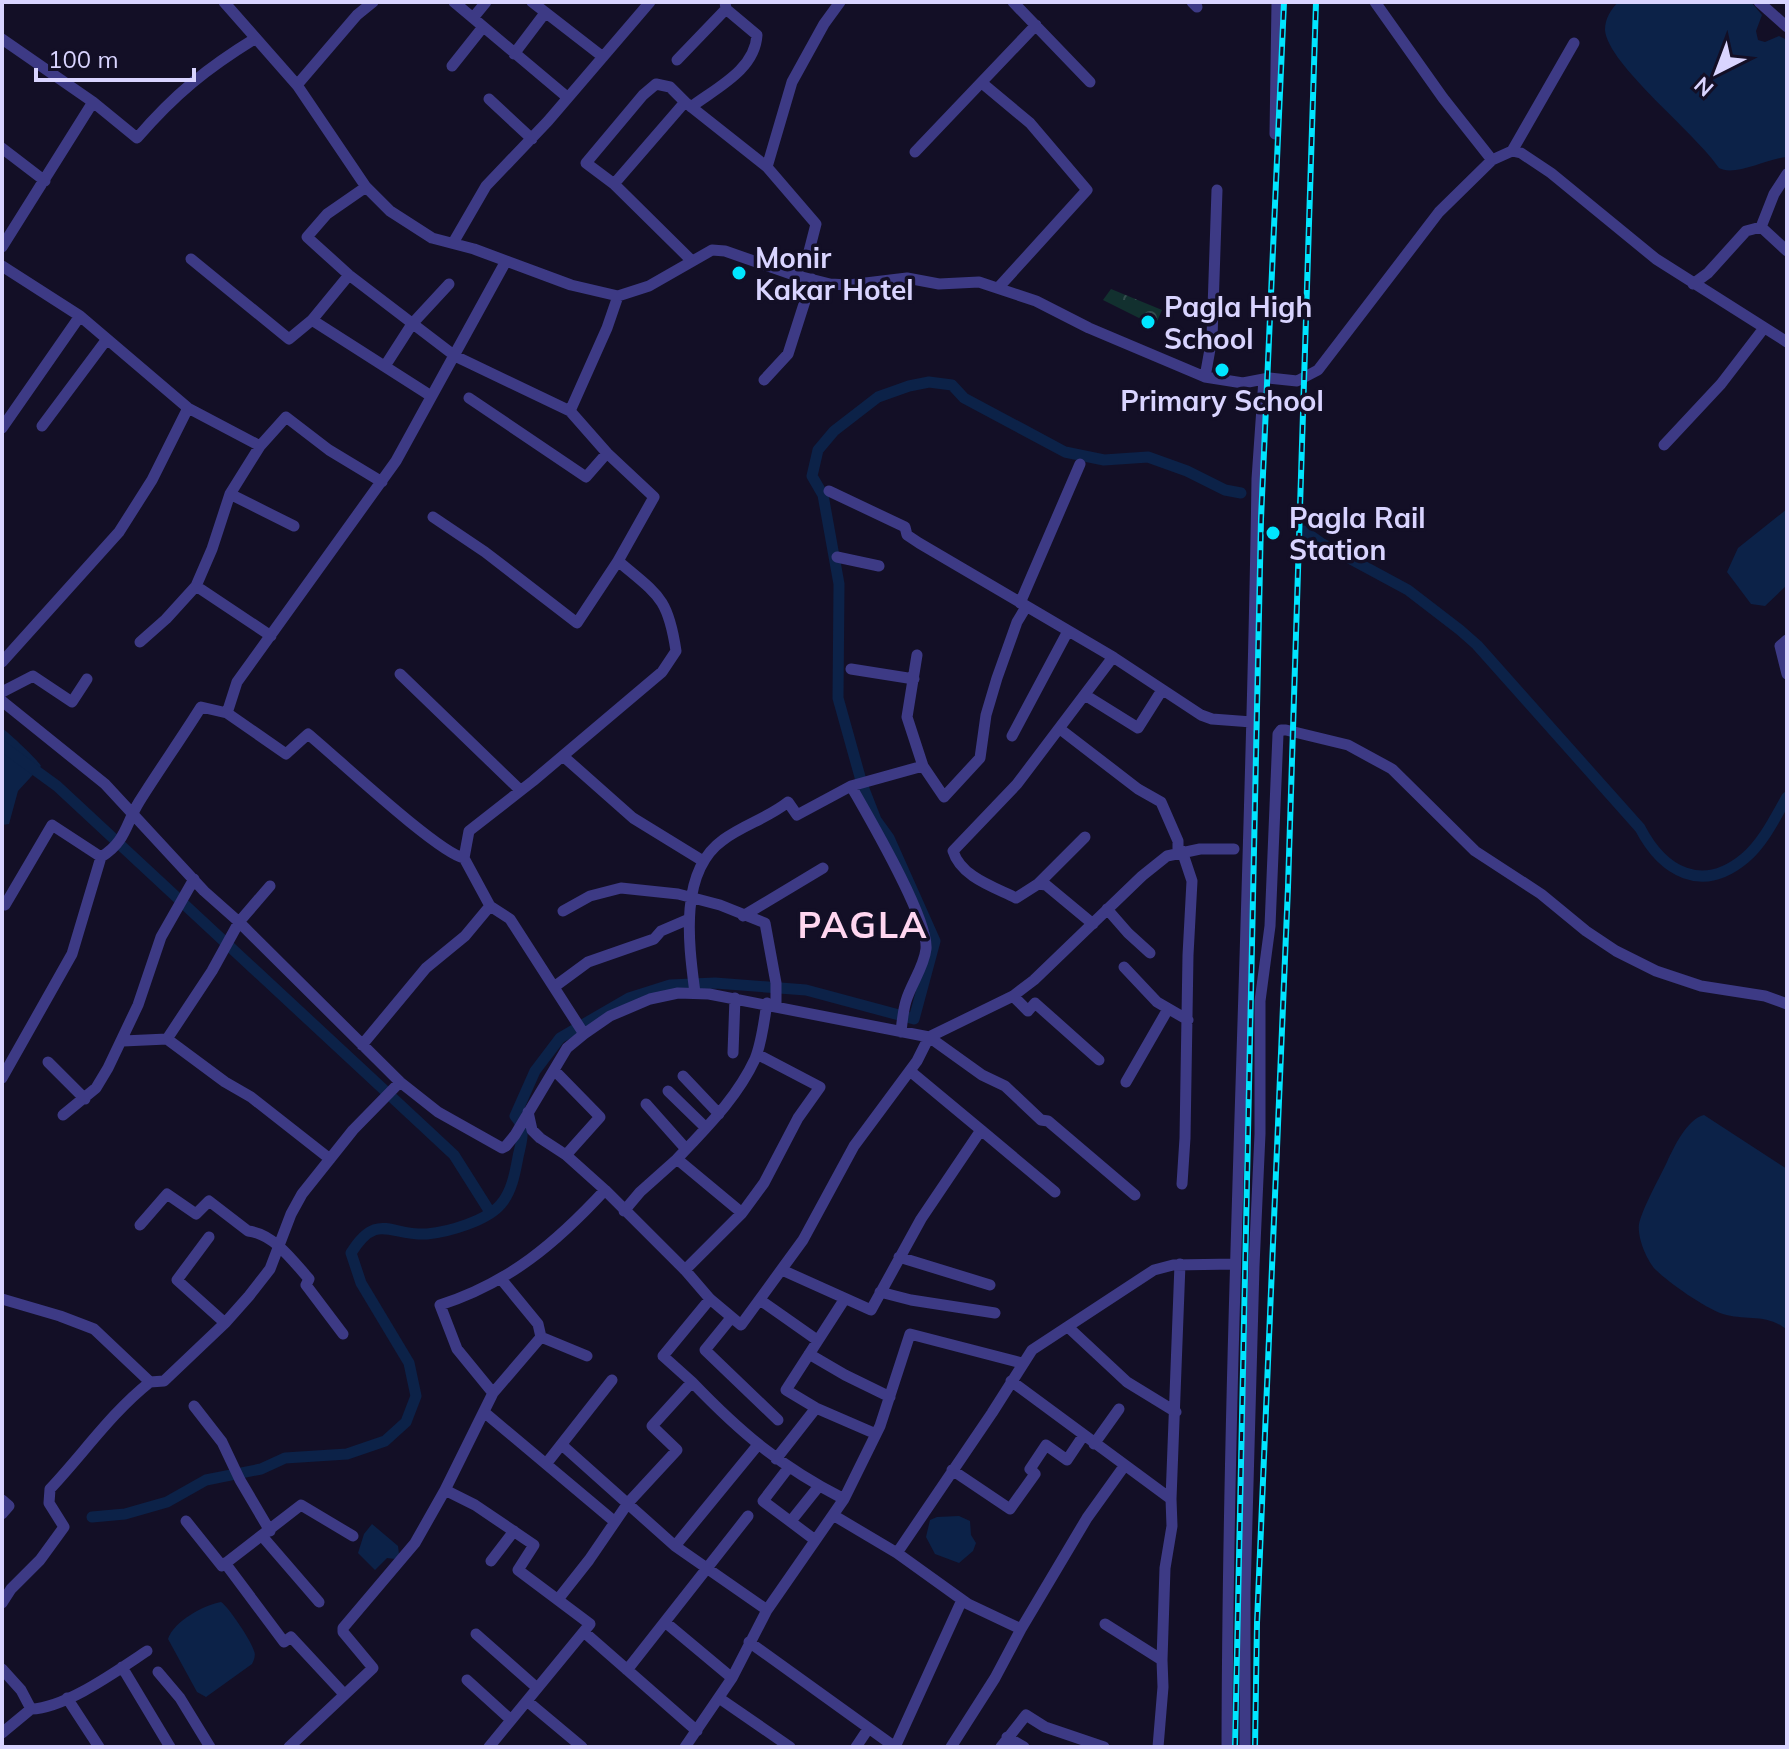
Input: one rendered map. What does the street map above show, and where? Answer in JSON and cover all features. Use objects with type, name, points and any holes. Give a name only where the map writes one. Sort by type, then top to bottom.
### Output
[{"type":"street","points":[[224,2],[297,85],[366,187],[390,211],[432,238],[571,285],[618,296],[649,286],[712,250],[725,251],[794,275],[849,285],[907,278],[939,284],[979,282],[1036,301],[1089,328],[1205,377],[1243,383],[1264,379],[1297,381],[1318,370],[1462,186],[1492,160],[1512,151],[1574,43]]},
{"type":"street","points":[[297,85],[357,15],[373,2]]},
{"type":"street","points":[[454,2],[567,97]]},
{"type":"street","points":[[473,18],[486,2]]},
{"type":"street","points":[[532,2],[603,57]]},
{"type":"street","points":[[453,243],[486,186],[532,139],[650,2]]},
{"type":"street","points":[[767,167],[792,82],[824,24],[840,2]]},
{"type":"street","points":[[1013,2],[1090,82]]},
{"type":"street","points":[[1275,134],[1277,2]]},
{"type":"street","points":[[1375,2],[1443,98],[1492,160]]},
{"type":"street","points":[[1759,2],[1787,27]]},
{"type":"street","points":[[614,184],[688,105],[736,74],[756,49],[757,35],[725,5],[677,60]]},
{"type":"street","points":[[514,54],[545,13]]},
{"type":"street","points":[[915,152],[1036,25]]},
{"type":"street","points":[[452,66],[483,27]]},
{"type":"street","points":[[2,39],[93,102],[137,138],[168,102],[199,74],[256,38]]},
{"type":"street","points":[[982,83],[1030,123],[1087,190],[998,288]]},
{"type":"street","points":[[692,261],[614,184],[586,163],[626,114],[656,84],[670,87],[688,105],[767,167],[816,224],[808,255],[794,275]]},
{"type":"street","points":[[489,99],[532,139]]},
{"type":"street","points":[[2,247],[93,102]]},
{"type":"street","points":[[2,148],[45,181]]},
{"type":"street","points":[[1512,151],[1521,153],[1551,173],[1656,259],[1787,342]]},
{"type":"street","points":[[1761,227],[1774,194],[1787,174]]},
{"type":"street","points":[[366,187],[327,214],[307,237],[349,275],[455,356],[570,411],[607,453],[654,497],[618,561],[577,623],[485,552],[433,517]]},
{"type":"street","points":[[1205,377],[1212,338],[1217,190]]},
{"type":"street","points":[[1693,284],[1708,273],[1746,231],[1761,227]]},
{"type":"street","points":[[1761,227],[1787,251]]},
{"type":"street","points":[[191,259],[289,339],[312,320],[349,275]]},
{"type":"street","points":[[227,713],[237,682],[396,461],[506,261]]},
{"type":"street","points":[[2,266],[80,316],[188,408],[260,446]]},
{"type":"street","points":[[764,380],[788,354],[812,279]]},
{"type":"street","points":[[385,366],[412,324],[449,284]]},
{"type":"street","points":[[570,411],[618,296]]},
{"type":"street","points":[[2,428],[80,316]]},
{"type":"street","points":[[312,320],[431,396]]},
{"type":"street","points":[[1664,445],[1721,384],[1764,328]]},
{"type":"street","points":[[42,426],[107,339]]},
{"type":"street","points":[[1227,1747],[1235,1264],[1257,479],[1264,379]]},
{"type":"street","points":[[469,398],[586,477],[607,453]]},
{"type":"street","points":[[2,662],[119,532],[152,480],[188,408]]},
{"type":"street","points":[[140,642],[196,586],[230,494],[260,446],[286,417],[329,450],[382,482]]},
{"type":"street","points":[[917,655],[907,717],[923,766],[944,797],[980,758],[986,715],[997,678],[1080,464]]},
{"type":"street","points":[[829,491],[905,527],[907,535],[919,543],[1113,657],[1201,715],[1212,719],[1252,722]]},
{"type":"street","points":[[230,494],[294,526]]},
{"type":"street","points":[[837,557],[879,566]]},
{"type":"street","points":[[584,1034],[510,919],[490,906],[464,858],[469,831],[563,756],[673,660],[676,651],[669,616],[662,600],[618,561]]},
{"type":"street","points":[[196,586],[271,636]]},
{"type":"street","points":[[1012,736],[1068,631]]},
{"type":"street","points":[[1787,640],[1780,646],[1787,674]]},
{"type":"street","points":[[1085,837],[1038,884],[1016,898],[969,874],[958,864],[953,851],[1017,784],[1113,657]]},
{"type":"street","points":[[851,669],[914,679]]},
{"type":"street","points":[[400,674],[520,790]]},
{"type":"street","points":[[2,692],[33,676],[72,702],[87,679]]},
{"type":"street","points":[[1085,695],[1138,728],[1162,690]]},
{"type":"street","points":[[2,701],[105,784],[237,926],[400,1082],[438,1112],[497,1146],[506,1146],[515,1135],[567,1048],[584,1034],[610,1016],[650,999],[695,993],[901,1028],[929,1037],[982,1075],[1005,1086],[1041,1120],[1048,1121],[1135,1195]]},
{"type":"street","points":[[2,1078],[72,954],[105,855],[127,832],[136,806],[201,707],[227,713],[286,754],[308,734],[428,835],[464,858]]},
{"type":"street","points":[[1060,729],[1150,798],[1161,802],[1185,864],[1192,874],[1182,1184]]},
{"type":"street","points":[[1245,1747],[1245,1593],[1260,1134],[1260,1001],[1270,926],[1278,734],[1281,730],[1348,745],[1392,769],[1475,851],[1541,894],[1616,951],[1656,971],[1701,986],[1765,996],[1787,1004]]},
{"type":"street","points":[[563,756],[633,818],[703,861]]},
{"type":"street","points":[[695,993],[689,919],[691,898],[703,861],[727,837],[774,813],[788,802],[797,815],[851,786],[923,766]]},
{"type":"street","points":[[851,786],[878,834],[922,929],[926,948],[905,1002],[901,1028]]},
{"type":"street","points":[[5,905],[52,825],[105,855]]},
{"type":"street","points":[[528,1112],[532,1130],[605,1190],[710,1299],[741,1325],[803,1240],[854,1146],[910,1071],[929,1037],[1013,996],[1158,862],[1180,851],[1234,849]]},
{"type":"street","points":[[743,916],[823,868]]},
{"type":"street","points":[[63,1115],[96,1088],[123,1041],[161,937],[194,879]]},
{"type":"street","points":[[1038,884],[1046,885],[1093,924]]},
{"type":"street","points":[[167,1039],[212,971],[237,926],[270,886]]},
{"type":"street","points":[[563,911],[590,896],[613,889],[660,892],[691,898],[720,905],[765,923],[776,983],[757,1054],[741,1084],[719,1114],[624,1211]]},
{"type":"street","points":[[362,1045],[426,968],[465,936],[490,906]]},
{"type":"street","points":[[1107,909],[1150,953]]},
{"type":"street","points":[[554,987],[588,962],[654,939],[661,931],[689,919]]},
{"type":"street","points":[[1124,967],[1157,1002],[1188,1020]]},
{"type":"street","points":[[1013,996],[1028,1011],[1035,1003],[1099,1060]]},
{"type":"street","points":[[733,1053],[735,998]]},
{"type":"street","points":[[1126,1082],[1168,1009]]},
{"type":"street","points":[[123,1041],[167,1039],[225,1082],[251,1097],[330,1159]]},
{"type":"street","points":[[685,1270],[742,1213],[764,1183],[798,1118],[820,1087],[757,1054]]},
{"type":"street","points":[[48,1062],[85,1099]]},
{"type":"street","points":[[555,1071],[600,1117],[566,1155]]},
{"type":"street","points":[[910,1071],[1055,1192]]},
{"type":"street","points":[[683,1076],[719,1114]]},
{"type":"street","points":[[2,1299],[47,1311],[94,1329],[150,1382],[156,1384],[170,1377],[225,1323],[270,1269],[302,1194],[374,1106],[400,1082]]},
{"type":"street","points":[[668,1091],[706,1128]]},
{"type":"street","points":[[646,1104],[686,1149]]},
{"type":"street","points":[[782,1270],[871,1310],[945,1180],[981,1130]]},
{"type":"street","points":[[677,1159],[742,1213]]},
{"type":"street","points":[[493,1393],[457,1349],[440,1305],[472,1294],[501,1279],[548,1246],[605,1190]]},
{"type":"street","points":[[140,1225],[167,1194],[196,1214],[209,1201],[248,1231],[278,1246],[309,1279],[306,1285],[343,1334]]},
{"type":"street","points":[[209,1237],[177,1280],[225,1323]]},
{"type":"street","points":[[899,1257],[990,1285]]},
{"type":"street","points":[[897,1553],[1032,1350],[1154,1270],[1180,1264],[1235,1264]]},
{"type":"street","points":[[1158,1747],[1163,1687],[1165,1568],[1172,1526],[1180,1264]]},
{"type":"street","points":[[501,1279],[538,1324],[541,1337]]},
{"type":"street","points":[[880,1292],[995,1313]]},
{"type":"street","points":[[710,1299],[663,1356],[757,1446],[844,1499]]},
{"type":"street","points":[[760,1300],[817,1340]]},
{"type":"street","points":[[844,1300],[786,1390],[816,1408],[876,1434]]},
{"type":"street","points":[[731,1318],[705,1350],[778,1420]]},
{"type":"street","points":[[1068,1327],[1106,1366],[1176,1412]]},
{"type":"street","points":[[684,1747],[732,1678],[767,1610],[844,1499],[876,1434],[910,1334],[1022,1363]]},
{"type":"street","points":[[541,1337],[587,1356]]},
{"type":"street","points":[[289,1747],[373,1666],[343,1632],[343,1628],[415,1543],[493,1393],[541,1337]]},
{"type":"street","points":[[809,1354],[890,1397]]},
{"type":"street","points":[[546,1464],[612,1380]]},
{"type":"street","points":[[1011,1381],[1171,1499]]},
{"type":"street","points":[[2,1603],[64,1527],[49,1503],[50,1489],[121,1407],[150,1382]]},
{"type":"street","points":[[559,1598],[628,1503],[676,1452],[676,1447],[652,1426],[692,1382]]},
{"type":"street","points":[[194,1406],[222,1442],[266,1534],[319,1602]]},
{"type":"street","points":[[776,1459],[816,1408]]},
{"type":"street","points":[[1094,1444],[1119,1409]]},
{"type":"street","points":[[484,1412],[615,1522]]},
{"type":"street","points":[[952,1470],[1010,1509],[1035,1474],[1030,1469],[1046,1445],[1067,1460],[1083,1436]]},
{"type":"street","points":[[562,1445],[675,1546],[767,1610]]},
{"type":"street","points":[[675,1546],[757,1446]]},
{"type":"street","points":[[951,1747],[995,1678],[1087,1518],[1125,1465]]},
{"type":"street","points":[[789,1467],[763,1501],[815,1540]]},
{"type":"street","points":[[791,1521],[819,1486]]},
{"type":"street","points":[[445,1490],[475,1505],[534,1545],[518,1570],[590,1624],[489,1747]]},
{"type":"street","points":[[2,1500],[9,1506],[2,1514]]},
{"type":"street","points":[[186,1521],[222,1566],[301,1505],[353,1536]]},
{"type":"street","points":[[833,1515],[897,1553],[962,1600],[1021,1629]]},
{"type":"street","points":[[627,1670],[748,1516]]},
{"type":"street","points":[[491,1561],[514,1531]]},
{"type":"street","points":[[225,1563],[284,1642],[291,1637],[344,1694]]},
{"type":"street","points":[[749,1642],[895,1747],[962,1600]]},
{"type":"street","points":[[665,1622],[732,1678]]},
{"type":"street","points":[[1105,1624],[1162,1660]]},
{"type":"street","points":[[584,1632],[697,1731]]},
{"type":"street","points":[[476,1634],[536,1687]]},
{"type":"street","points":[[2,1733],[31,1709],[45,1709],[67,1698],[147,1651]]},
{"type":"street","points":[[122,1667],[170,1747]]},
{"type":"street","points":[[2,1669],[21,1690],[31,1709]]},
{"type":"street","points":[[158,1672],[180,1698],[210,1747]]},
{"type":"street","points":[[467,1680],[511,1720]]},
{"type":"street","points":[[67,1698],[99,1747]]},
{"type":"street","points":[[719,1698],[790,1747]]},
{"type":"street","points":[[527,1701],[582,1747]]},
{"type":"street","points":[[1024,1747],[1004,1742],[1026,1715],[1045,1727],[1104,1747]]},
{"type":"street","points":[[856,1747],[868,1729]]},
{"type":"green space","points":[[1111,289],[1162,310],[1155,326],[1103,300]]},
{"type":"water","points":[[1618,2],[1751,2],[1762,15],[1756,31],[1758,40],[1765,42],[1779,36],[1787,40],[1787,157],[1743,169],[1719,168],[1621,62],[1610,45],[1605,26]]},
{"type":"water","points":[[1787,509],[1787,585],[1765,606],[1751,604],[1727,572],[1738,548]]},
{"type":"water","points":[[2,728],[41,766],[18,791],[9,824],[2,825]]},
{"type":"water","points":[[1704,1115],[1787,1169],[1787,1330],[1772,1321],[1731,1316],[1707,1306],[1662,1275],[1643,1248],[1639,1224],[1648,1201],[1682,1134],[1692,1122]]},
{"type":"water","points":[[959,1516],[970,1521],[971,1535],[976,1543],[973,1551],[959,1563],[935,1554],[926,1537],[930,1520]]},
{"type":"water","points":[[372,1524],[398,1546],[399,1554],[395,1559],[387,1558],[375,1570],[358,1553],[364,1534]]},
{"type":"water","points":[[221,1602],[245,1633],[255,1656],[252,1664],[206,1697],[197,1692],[168,1639],[176,1626],[190,1615]]},
{"type":"waterway","points":[[92,1517],[125,1514],[167,1502],[206,1480],[261,1469],[285,1458],[347,1454],[385,1441],[406,1422],[416,1396],[409,1363],[361,1283],[351,1253],[360,1240],[377,1229],[414,1234],[445,1231],[486,1216],[501,1204],[512,1182],[522,1141],[521,1126],[515,1116],[535,1071],[560,1038],[629,998],[670,985],[715,983],[806,990],[914,1019],[935,941],[889,838],[876,820],[862,784],[838,698],[839,584],[823,495],[812,476],[818,450],[834,431],[878,397],[929,382],[952,385],[964,398],[1065,452],[1104,460],[1148,457],[1187,471],[1225,490],[1241,493]]},
{"type":"waterway","points":[[1304,531],[1408,590],[1477,645],[1672,866],[1699,876],[1714,875],[1729,869],[1757,845],[1787,797]]},
{"type":"waterway","points":[[2,746],[57,786],[454,1155],[490,1212]]},
{"type":"railway","points":[[1235,1747],[1261,519],[1284,2]]},
{"type":"railway","points":[[1255,1747],[1257,1623],[1288,887],[1316,2]]},
{"type":"place","name":"Monir Kakar Hotel","points":[[739,273]]},
{"type":"place","name":"Pagla High School","points":[[1148,322]]},
{"type":"place","name":"Primary School","points":[[1222,370]]},
{"type":"place","name":"Pagla Rail Station","points":[[1273,533]]},
{"type":"district","name":"PAGLA","points":[[863,924]]}]
